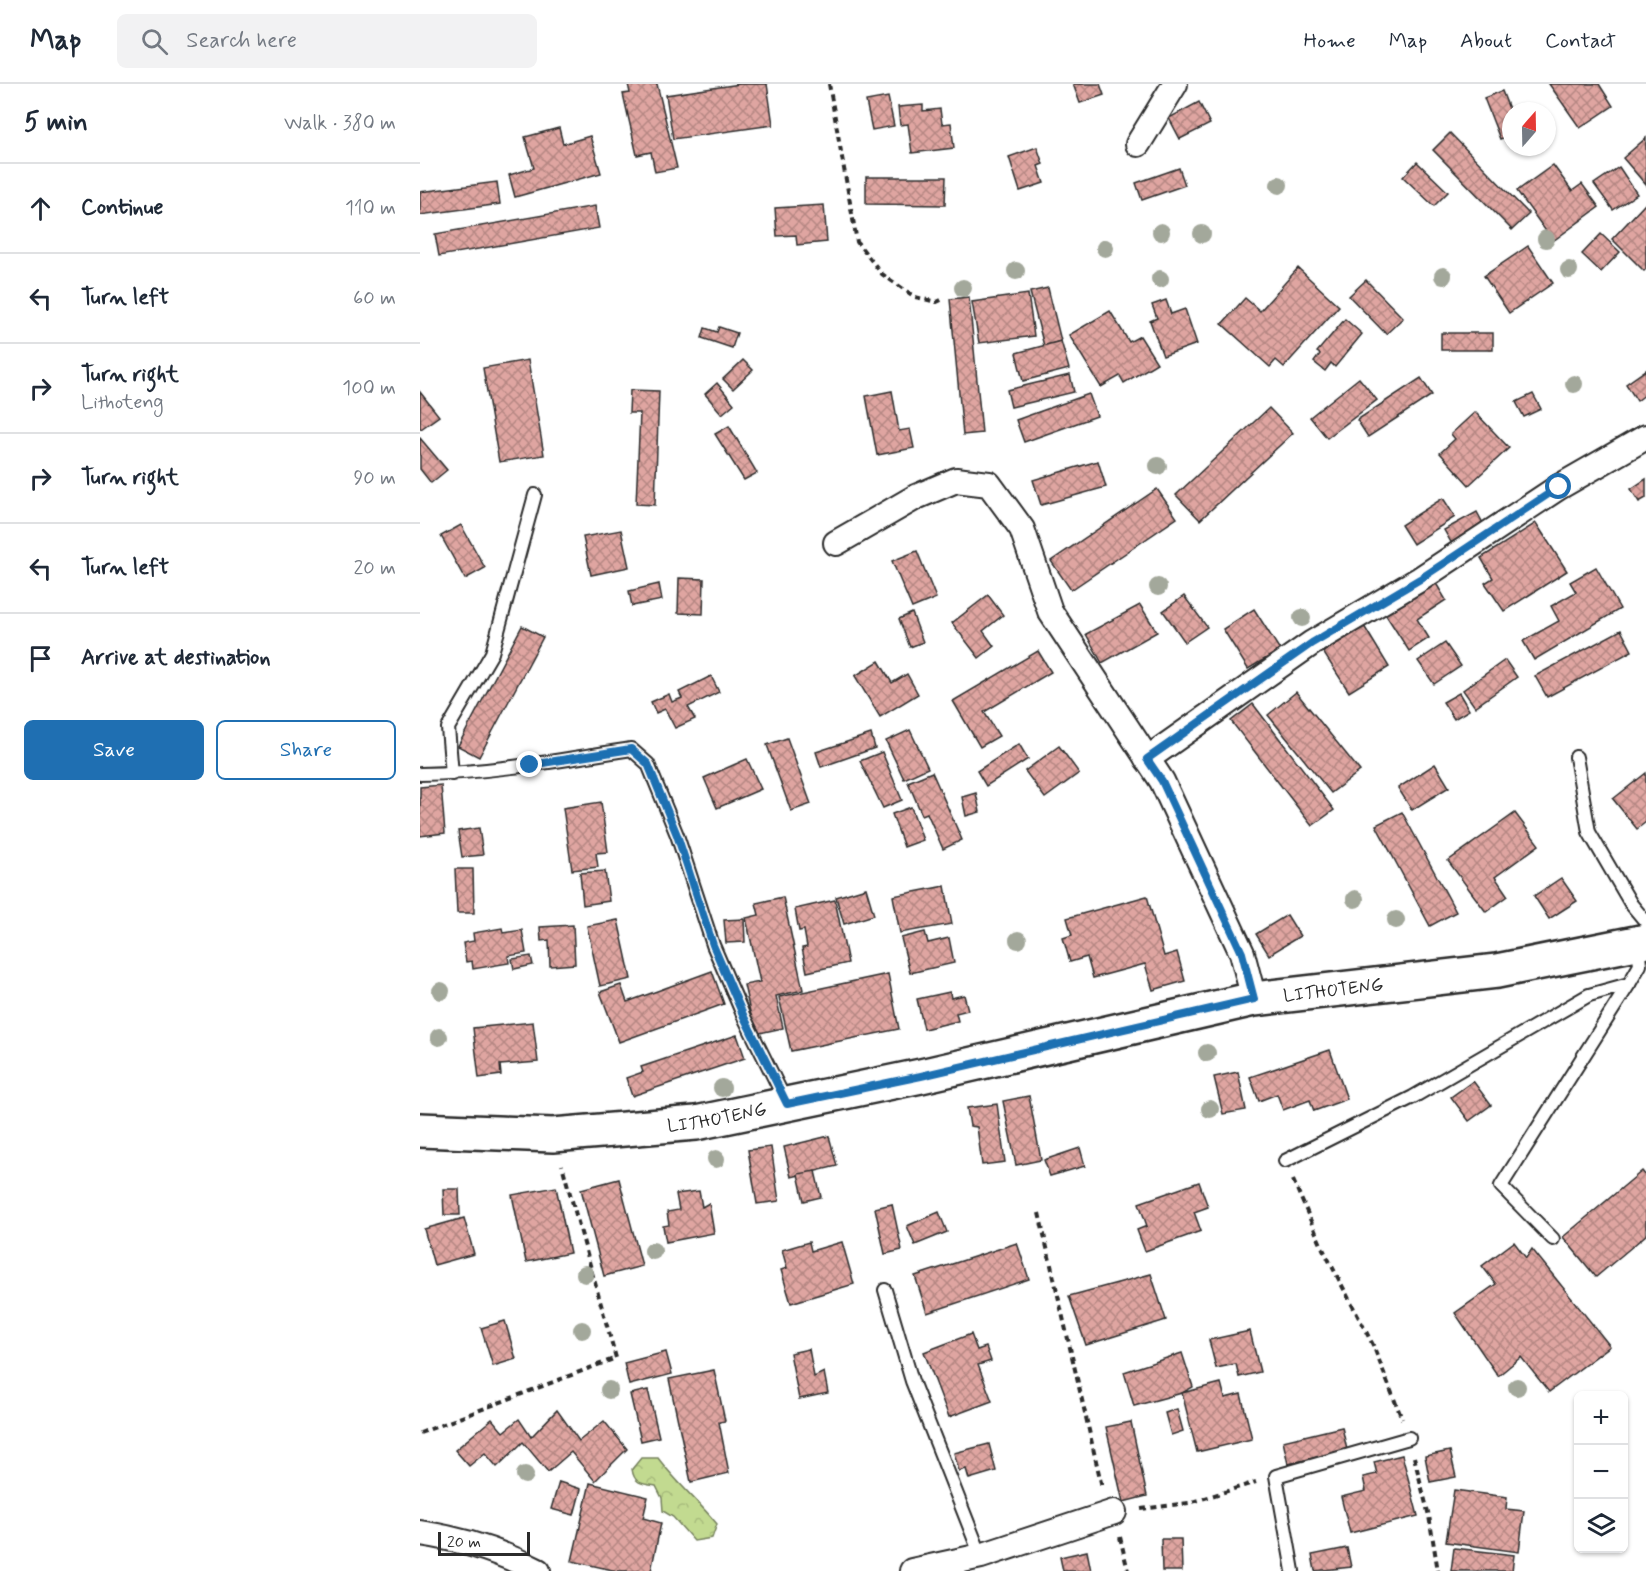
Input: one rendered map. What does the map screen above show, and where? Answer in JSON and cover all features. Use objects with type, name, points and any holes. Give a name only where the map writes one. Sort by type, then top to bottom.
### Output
[{"type":"main road","name":"LITHOTENG","points":[[420,1130],[553,1135],[696,1123],[921,1076],[1254,999],[1497,971],[1643,935]]},
{"type":"street","points":[[1137,144],[1175,84]]},
{"type":"street","points":[[1147,759],[1312,643],[1420,579],[1559,487],[1646,437]]},
{"type":"street","points":[[836,543],[916,497],[956,480],[989,484],[1022,530],[1050,611],[1162,781],[1242,953],[1254,999]]},
{"type":"street","points":[[912,1571],[983,1563],[1111,1513]]},
{"type":"street","points":[[420,1533],[439,1536],[513,1558],[538,1571]]},
{"type":"lane","points":[[452,774],[448,728],[492,653],[536,495]]},
{"type":"lane","points":[[420,774],[452,774],[530,765],[631,749],[648,764],[677,835],[713,945],[744,1017],[787,1104]]},
{"type":"lane","points":[[1553,1239],[1501,1186],[1640,965],[1643,935],[1631,904],[1589,832],[1576,757]]},
{"type":"lane","points":[[1285,1161],[1413,1097],[1589,995],[1629,984]]},
{"type":"lane","points":[[885,1290],[912,1381],[983,1563]]},
{"type":"lane","points":[[1293,1571],[1276,1476],[1409,1438]]},
{"type":"path","points":[[829,84],[857,242],[882,274],[915,297],[937,302],[945,298]]},
{"type":"path","points":[[420,1433],[616,1358],[553,1135]]},
{"type":"path","points":[[1285,1161],[1323,1249],[1373,1345],[1409,1438],[1428,1516],[1438,1571]]},
{"type":"path","points":[[1039,1213],[1111,1513],[1188,1503],[1276,1476]]},
{"type":"green space","points":[[641,1458],[658,1458],[710,1516],[717,1524],[712,1538],[694,1541],[673,1517],[663,1511],[662,1498],[656,1486],[640,1482],[633,1474],[632,1469]]},
{"type":"building","points":[[628,84],[657,84],[677,168],[655,172],[651,152],[637,155],[623,94],[630,93]]},
{"type":"building","points":[[740,84],[767,84],[773,125],[673,139],[666,95]]},
{"type":"building","points":[[1073,84],[1100,84],[1104,95],[1080,103]]},
{"type":"building","points":[[1549,84],[1599,84],[1613,106],[1580,128]]},
{"type":"building","points":[[1502,91],[1506,102],[1502,102],[1502,138],[1500,139],[1484,98]]},
{"type":"building","points":[[888,97],[894,126],[872,130],[866,101]]},
{"type":"building","points":[[1199,102],[1210,124],[1180,139],[1169,118]]},
{"type":"building","points":[[923,105],[923,111],[940,109],[942,124],[951,123],[954,148],[912,153],[908,124],[900,125],[898,107]]},
{"type":"building","points":[[559,128],[563,144],[590,136],[601,173],[515,197],[509,175],[534,168],[525,137]]},
{"type":"building","points":[[1450,133],[1529,214],[1512,230],[1433,150]]},
{"type":"building","points":[[1646,138],[1646,185],[1623,158]]},
{"type":"building","points":[[1037,147],[1043,164],[1038,166],[1044,183],[1020,191],[1009,157]]},
{"type":"building","points":[[1417,162],[1448,192],[1434,206],[1403,177]]},
{"type":"building","points":[[1553,165],[1572,191],[1582,184],[1599,207],[1553,241],[1517,191]]},
{"type":"building","points":[[1619,167],[1637,194],[1613,210],[1594,184]]},
{"type":"building","points":[[1179,168],[1185,185],[1142,200],[1136,183]]},
{"type":"building","points":[[866,177],[946,177],[945,205],[866,204]]},
{"type":"building","points":[[497,182],[500,204],[420,215],[420,192]]},
{"type":"building","points":[[1646,203],[1646,269],[1644,271],[1612,239]]},
{"type":"building","points":[[824,205],[827,242],[797,245],[796,235],[777,236],[775,208]]},
{"type":"building","points":[[595,206],[599,228],[439,256],[435,234]]},
{"type":"building","points":[[1601,234],[1620,252],[1601,272],[1582,254]]},
{"type":"building","points":[[1528,246],[1553,283],[1509,313],[1484,276]]},
{"type":"building","points":[[1298,268],[1339,306],[1284,367],[1276,360],[1270,367],[1222,324],[1245,298],[1260,311]]},
{"type":"building","points":[[1366,280],[1403,318],[1386,334],[1349,296]]},
{"type":"building","points":[[1048,288],[1061,341],[1044,346],[1030,292]]},
{"type":"building","points":[[1028,294],[1034,336],[979,343],[972,302]]},
{"type":"building","points":[[969,297],[982,433],[963,435],[950,299]]},
{"type":"building","points":[[1166,300],[1171,314],[1185,309],[1197,344],[1163,356],[1150,321],[1157,318],[1152,305]]},
{"type":"building","points":[[1110,311],[1129,342],[1140,336],[1157,363],[1124,383],[1120,376],[1101,387],[1069,335]]},
{"type":"building","points":[[1345,319],[1362,334],[1335,367],[1331,363],[1325,371],[1314,362],[1320,354],[1317,352]]},
{"type":"building","points":[[719,327],[737,333],[732,348],[702,338],[705,328],[717,332]]},
{"type":"building","points":[[1441,333],[1493,333],[1493,350],[1441,350]]},
{"type":"building","points":[[1061,341],[1069,369],[1023,381],[1016,353]]},
{"type":"building","points":[[528,360],[544,455],[499,462],[483,368]]},
{"type":"building","points":[[743,360],[753,370],[733,389],[723,379]]},
{"type":"building","points":[[1646,370],[1646,394],[1637,401],[1626,384]]},
{"type":"building","points":[[1070,375],[1074,392],[1011,407],[1007,390]]},
{"type":"building","points":[[1359,378],[1377,400],[1327,438],[1310,417]]},
{"type":"building","points":[[1421,378],[1432,395],[1368,437],[1357,420]]},
{"type":"building","points":[[717,383],[734,404],[722,414],[705,394]]},
{"type":"building","points":[[630,390],[659,391],[655,505],[636,504],[640,413],[629,413]]},
{"type":"building","points":[[892,391],[899,431],[910,429],[914,448],[877,455],[866,396]]},
{"type":"building","points":[[420,392],[439,416],[421,429],[420,427]]},
{"type":"building","points":[[1089,394],[1097,416],[1024,442],[1016,420]]},
{"type":"building","points":[[1533,394],[1541,409],[1524,417],[1516,402]]},
{"type":"building","points":[[1269,408],[1293,433],[1200,520],[1176,495]]},
{"type":"building","points":[[1475,412],[1509,448],[1469,485],[1440,453],[1455,439],[1451,434]]},
{"type":"building","points":[[729,426],[757,473],[744,480],[715,434]]},
{"type":"building","points":[[420,438],[447,470],[431,483],[420,469]]},
{"type":"building","points":[[1098,461],[1106,487],[1041,505],[1033,480]]},
{"type":"building","points":[[1646,479],[1646,498],[1639,502],[1631,489]]},
{"type":"building","points":[[1157,489],[1177,518],[1071,590],[1051,561]]},
{"type":"building","points":[[1443,498],[1455,517],[1413,544],[1401,525]]},
{"type":"building","points":[[1477,512],[1485,527],[1452,544],[1444,530]]},
{"type":"building","points":[[1536,523],[1567,571],[1504,611],[1485,583],[1493,578],[1481,558]]},
{"type":"building","points":[[461,525],[485,568],[465,579],[441,536]]},
{"type":"building","points":[[621,530],[629,567],[591,575],[583,537]]},
{"type":"building","points":[[917,551],[936,598],[912,608],[892,561]]},
{"type":"building","points":[[1596,567],[1620,609],[1534,660],[1523,641],[1559,621],[1551,606],[1576,592],[1570,582]]},
{"type":"building","points":[[679,578],[704,579],[703,614],[678,613]]},
{"type":"building","points":[[1434,580],[1446,600],[1417,619],[1429,638],[1409,651],[1384,612]]},
{"type":"building","points":[[659,584],[662,600],[632,606],[629,591]]},
{"type":"building","points":[[988,595],[1003,615],[983,631],[994,646],[979,658],[952,623]]},
{"type":"building","points":[[1184,596],[1207,627],[1185,642],[1163,611]]},
{"type":"building","points":[[1140,605],[1157,632],[1102,663],[1086,634]]},
{"type":"building","points":[[1254,609],[1280,650],[1248,669],[1223,629]]},
{"type":"building","points":[[912,613],[923,642],[910,647],[899,619]]},
{"type":"building","points":[[522,626],[543,637],[479,757],[458,746]]},
{"type":"building","points":[[1364,626],[1389,667],[1349,692],[1323,652]]},
{"type":"building","points":[[1621,630],[1632,651],[1547,697],[1535,676]]},
{"type":"building","points":[[1445,643],[1461,666],[1434,684],[1418,661]]},
{"type":"building","points":[[1038,651],[1051,672],[984,712],[999,736],[980,747],[953,701]]},
{"type":"building","points":[[1505,660],[1517,677],[1475,707],[1463,690]]},
{"type":"building","points":[[879,661],[892,683],[907,674],[918,694],[880,717],[855,676]]},
{"type":"building","points":[[711,676],[719,692],[688,707],[695,719],[675,728],[665,709],[656,713],[651,702],[669,694],[672,702],[682,698],[679,692]]},
{"type":"building","points":[[1296,692],[1360,771],[1331,793],[1268,715]]},
{"type":"building","points":[[1459,693],[1469,710],[1454,719],[1443,702]]},
{"type":"building","points":[[1253,704],[1334,810],[1312,826],[1231,721]]},
{"type":"building","points":[[910,730],[928,768],[904,779],[886,741]]},
{"type":"building","points":[[871,734],[875,748],[821,767],[816,752]]},
{"type":"building","points":[[787,738],[811,804],[791,811],[767,745]]},
{"type":"building","points":[[1019,744],[1028,759],[986,786],[977,771]]},
{"type":"building","points":[[1059,746],[1079,773],[1045,798],[1025,771]]},
{"type":"building","points":[[882,752],[902,800],[883,808],[860,761]]},
{"type":"building","points":[[747,759],[761,789],[717,808],[704,778]]},
{"type":"building","points":[[1435,764],[1449,787],[1412,810],[1398,788]]},
{"type":"building","points":[[932,772],[962,840],[943,849],[927,813],[922,815],[908,782]]},
{"type":"building","points":[[1646,773],[1646,822],[1637,829],[1613,799]]},
{"type":"building","points":[[441,785],[445,833],[420,836],[420,787]]},
{"type":"building","points":[[976,793],[980,812],[966,816],[962,797]]},
{"type":"building","points":[[601,802],[608,852],[596,853],[598,867],[572,870],[563,808]]},
{"type":"building","points":[[911,807],[923,840],[904,847],[892,814]]},
{"type":"building","points":[[1402,812],[1456,912],[1430,926],[1376,825]]},
{"type":"building","points":[[1515,813],[1539,845],[1495,877],[1508,896],[1486,912],[1448,861]]},
{"type":"building","points":[[479,828],[483,855],[462,857],[458,831]]},
{"type":"building","points":[[455,869],[473,869],[474,913],[457,913]]},
{"type":"building","points":[[605,871],[609,901],[583,905],[580,873]]},
{"type":"building","points":[[1561,878],[1577,901],[1549,919],[1534,896]]},
{"type":"building","points":[[945,886],[952,924],[900,933],[893,896]]},
{"type":"building","points":[[866,888],[874,915],[844,924],[836,897]]},
{"type":"building","points":[[1147,896],[1164,956],[1177,952],[1185,981],[1153,990],[1145,964],[1093,978],[1087,957],[1070,962],[1063,938],[1072,935],[1067,918]]},
{"type":"building","points":[[783,897],[803,990],[776,996],[783,1028],[755,1034],[744,985],[760,982],[746,918],[759,915],[756,903]]},
{"type":"building","points":[[835,900],[848,963],[807,972],[802,948],[807,947],[804,930],[799,931],[795,909]]},
{"type":"building","points":[[1287,915],[1300,936],[1269,955],[1256,934]]},
{"type":"building","points":[[744,919],[745,942],[726,943],[724,920]]},
{"type":"building","points":[[618,920],[631,979],[600,986],[587,926]]},
{"type":"building","points":[[573,925],[575,964],[550,966],[549,940],[541,941],[540,927]]},
{"type":"building","points":[[502,928],[503,933],[522,930],[526,953],[508,956],[509,963],[473,969],[472,961],[466,962],[463,943],[474,941],[473,933]]},
{"type":"building","points":[[925,932],[928,943],[949,938],[954,963],[910,973],[901,938]]},
{"type":"building","points":[[531,956],[533,965],[514,969],[512,959]]},
{"type":"building","points":[[712,971],[724,1004],[619,1042],[600,992],[621,985],[627,1002]]},
{"type":"building","points":[[888,974],[899,1029],[791,1051],[779,997]]},
{"type":"building","points":[[950,992],[951,998],[964,995],[968,1010],[956,1013],[958,1021],[924,1029],[917,999]]},
{"type":"building","points":[[533,1022],[538,1062],[500,1065],[501,1075],[479,1078],[473,1028]]},
{"type":"building","points":[[737,1035],[745,1058],[632,1096],[626,1078],[643,1072],[641,1067]]},
{"type":"building","points":[[1330,1050],[1347,1099],[1314,1111],[1310,1100],[1283,1110],[1277,1094],[1259,1101],[1250,1077]]},
{"type":"building","points":[[1238,1072],[1246,1110],[1223,1114],[1214,1077]]},
{"type":"building","points":[[1473,1081],[1491,1105],[1469,1121],[1451,1097]]},
{"type":"building","points":[[1029,1096],[1041,1160],[1016,1165],[1003,1101]]},
{"type":"building","points":[[997,1104],[1005,1162],[982,1165],[977,1127],[970,1126],[967,1108]]},
{"type":"building","points":[[829,1136],[837,1166],[791,1177],[784,1147]]},
{"type":"building","points":[[771,1147],[779,1201],[757,1204],[748,1150]]},
{"type":"building","points":[[1080,1148],[1085,1166],[1050,1176],[1044,1160]]},
{"type":"building","points":[[815,1171],[821,1197],[804,1201],[798,1174]]},
{"type":"building","points":[[1642,1171],[1646,1176],[1646,1235],[1596,1277],[1563,1237]]},
{"type":"building","points":[[619,1179],[642,1266],[604,1276],[581,1189]]},
{"type":"building","points":[[1199,1182],[1208,1207],[1194,1212],[1201,1231],[1145,1251],[1137,1230],[1147,1226],[1139,1203]]},
{"type":"building","points":[[556,1187],[570,1253],[526,1262],[512,1195]]},
{"type":"building","points":[[443,1189],[459,1189],[460,1215],[444,1215]]},
{"type":"building","points":[[699,1191],[702,1207],[709,1203],[714,1233],[666,1242],[663,1226],[669,1225],[667,1212],[679,1210],[676,1194]]},
{"type":"building","points":[[892,1204],[902,1250],[885,1254],[875,1208]]},
{"type":"building","points":[[939,1212],[947,1232],[915,1245],[907,1226]]},
{"type":"building","points":[[464,1218],[474,1254],[434,1265],[424,1229]]},
{"type":"building","points":[[809,1242],[811,1251],[842,1242],[854,1284],[791,1303],[781,1270],[787,1268],[782,1250]]},
{"type":"building","points":[[1514,1242],[1526,1258],[1532,1249],[1610,1346],[1549,1392],[1521,1357],[1498,1376],[1455,1313],[1496,1284],[1482,1266]]},
{"type":"building","points":[[1017,1243],[1029,1279],[927,1313],[915,1276]]},
{"type":"building","points":[[1151,1274],[1166,1320],[1086,1345],[1069,1296]]},
{"type":"building","points":[[505,1321],[516,1359],[493,1366],[481,1328]]},
{"type":"building","points":[[1250,1331],[1260,1372],[1239,1377],[1236,1364],[1216,1368],[1209,1340]]},
{"type":"building","points":[[971,1334],[977,1350],[986,1347],[991,1361],[978,1365],[992,1401],[949,1417],[924,1352]]},
{"type":"building","points":[[809,1349],[814,1377],[824,1372],[828,1393],[799,1399],[790,1353]]},
{"type":"building","points":[[666,1352],[672,1374],[629,1385],[624,1363]]},
{"type":"building","points":[[1182,1353],[1193,1387],[1182,1393],[1134,1406],[1124,1372]]},
{"type":"building","points":[[714,1370],[725,1421],[719,1422],[729,1473],[691,1482],[669,1379]]},
{"type":"building","points":[[1221,1383],[1225,1398],[1241,1394],[1252,1439],[1197,1452],[1182,1393]]},
{"type":"building","points":[[648,1390],[659,1437],[641,1441],[630,1394]]},
{"type":"building","points":[[1177,1409],[1183,1431],[1171,1435],[1165,1413]]},
{"type":"building","points":[[557,1410],[579,1441],[604,1421],[627,1449],[595,1481],[571,1452],[548,1472],[523,1442],[497,1467],[485,1453],[469,1466],[455,1450],[492,1419],[503,1432],[519,1419],[531,1437]]},
{"type":"building","points":[[1131,1422],[1147,1496],[1123,1502],[1106,1427]]},
{"type":"building","points":[[1342,1427],[1347,1450],[1288,1464],[1283,1441]]},
{"type":"building","points":[[989,1444],[996,1471],[969,1479],[966,1469],[959,1471],[954,1453]]},
{"type":"building","points":[[1450,1451],[1456,1477],[1430,1482],[1425,1456]]},
{"type":"building","points":[[1402,1455],[1418,1516],[1350,1533],[1341,1497],[1366,1491],[1363,1477],[1377,1474],[1374,1462]]},
{"type":"building","points":[[559,1482],[581,1489],[574,1515],[551,1509]]},
{"type":"building","points":[[590,1483],[648,1497],[643,1518],[661,1523],[651,1571],[617,1571],[572,1561]]},
{"type":"building","points":[[1454,1490],[1507,1497],[1506,1509],[1524,1511],[1519,1552],[1446,1542]]},
{"type":"building","points":[[1161,1539],[1181,1539],[1182,1571],[1162,1571]]},
{"type":"building","points":[[1347,1548],[1351,1567],[1315,1571],[1312,1555]]},
{"type":"building","points":[[1454,1548],[1514,1555],[1512,1571],[1451,1571]]},
{"type":"building","points":[[1087,1551],[1091,1571],[1063,1571],[1060,1557]]},
{"type":"route","points":[[530,765],[631,749],[648,764],[677,835],[713,945],[744,1017],[787,1104],[921,1076],[1254,999],[1242,953],[1162,781],[1147,759],[1312,643],[1420,579],[1559,487]]}]
